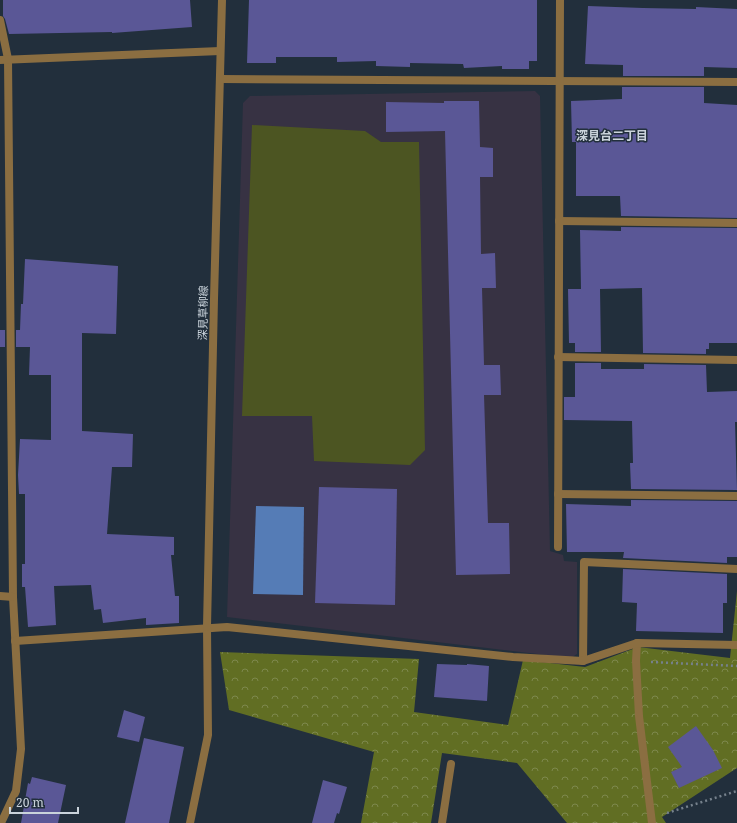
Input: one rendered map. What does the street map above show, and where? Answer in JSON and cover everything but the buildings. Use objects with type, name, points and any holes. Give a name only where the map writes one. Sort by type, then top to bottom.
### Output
[{"type":"street","name":"深見草柳線","points":[[190,823],[208,735],[207,627],[222,0]]},
{"type":"street","points":[[558,547],[560,0]]},
{"type":"street","points":[[0,20],[4,60],[13,597],[21,749],[16,791],[1,823]]},
{"type":"street","points":[[4,60],[220,51]]},
{"type":"street","points":[[220,79],[737,82]]},
{"type":"street","points":[[559,221],[737,223]]},
{"type":"street","points":[[558,357],[737,360]]},
{"type":"street","points":[[558,494],[737,496]]},
{"type":"street","points":[[583,661],[584,562],[737,569]]},
{"type":"street","points":[[0,596],[13,597]]},
{"type":"street","points":[[16,641],[174,631],[207,627],[227,627],[514,657],[583,661],[637,643],[737,645]]},
{"type":"street","points":[[637,643],[636,661],[640,716],[652,821]]},
{"type":"street","points":[[442,823],[451,764]]},
{"type":"path","points":[[636,661],[737,666]]},
{"type":"path","points":[[652,821],[737,791]]},
{"type":"shaded area","points":[[535,91],[540,96],[550,551],[563,555],[564,561],[577,562],[577,654],[571,658],[227,617],[243,103],[250,96]]},
{"type":"green space","points":[[252,125],[365,131],[381,142],[419,142],[425,450],[410,465],[314,461],[312,416],[242,416]]},
{"type":"green space","points":[[737,591],[737,768],[662,817],[666,823],[567,823],[517,763],[442,753],[431,823],[361,823],[374,752],[229,710],[220,652],[419,659],[414,712],[508,725],[523,660],[585,667],[638,647],[730,658]]},
{"type":"water","points":[[256,506],[304,507],[303,595],[253,594]]},
{"type":"district","name":"深見台二丁目","points":[[612,136]]}]
